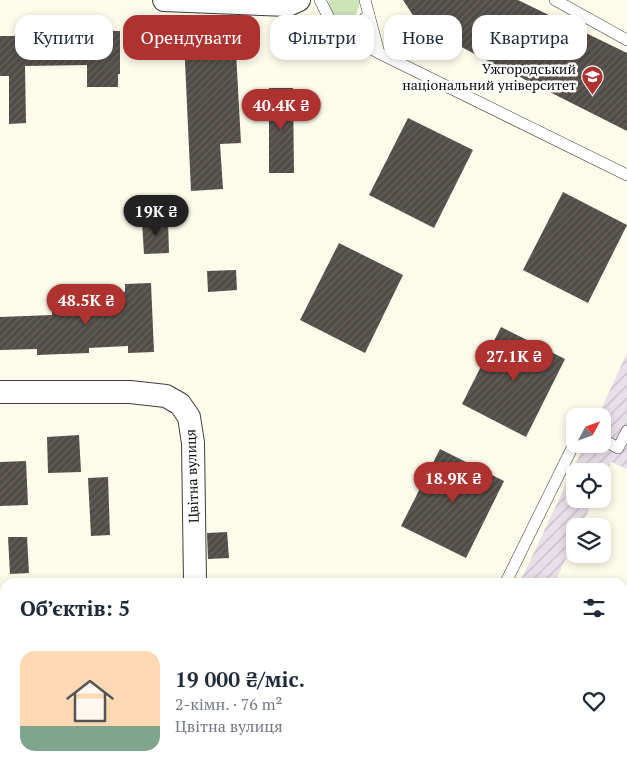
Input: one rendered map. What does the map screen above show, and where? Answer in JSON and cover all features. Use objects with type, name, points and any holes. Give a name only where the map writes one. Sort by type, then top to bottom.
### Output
[{"type":"street","points":[[164,0],[293,2]]},
{"type":"street","name":"Цвітна вулиця","points":[[0,392],[130,392],[166,396],[180,404],[189,417],[193,443],[195,578]]},
{"type":"lane","points":[[320,0],[328,15]]},
{"type":"lane","points":[[365,0],[369,15]]},
{"type":"lane","points":[[555,0],[626,38]]},
{"type":"lane","points":[[374,36],[378,53]]},
{"type":"lane","points":[[374,51],[627,175]]},
{"type":"lane","points":[[611,444],[618,448],[627,431]]},
{"type":"lane","points":[[508,578],[570,453]]},
{"type":"shaded area","points":[[627,353],[627,469],[611,462],[576,463],[581,453],[611,453],[611,408],[602,408]]},
{"type":"shaded area","points":[[566,484],[566,508],[590,508],[585,518],[566,518],[566,558],[557,578],[522,578]]},
{"type":"green space","points":[[330,0],[360,0],[356,15],[332,15],[328,4]]},
{"type":"building","points":[[403,0],[518,0],[549,15],[472,15],[472,53],[462,47],[462,15],[413,15]]},
{"type":"building","points":[[113,31],[120,31],[120,74],[118,74],[118,87],[87,87],[87,65],[25,66],[26,123],[9,124],[9,76],[0,76],[0,36],[15,36],[15,60],[113,60]]},
{"type":"building","points":[[587,34],[627,53],[627,131],[486,60],[587,60]]},
{"type":"building","points":[[185,60],[236,60],[241,143],[220,144],[223,189],[191,191]]},
{"type":"building","points":[[269,88],[293,88],[294,173],[269,173]]},
{"type":"building","points":[[408,118],[473,150],[434,228],[369,195]]},
{"type":"building","points":[[563,192],[627,225],[588,303],[523,270]]},
{"type":"building","points":[[168,221],[169,253],[144,254],[142,222]]},
{"type":"building","points":[[339,243],[403,275],[365,353],[300,320]]},
{"type":"building","points":[[236,270],[237,290],[208,292],[207,271]]},
{"type":"building","points":[[151,283],[154,352],[128,353],[128,346],[89,348],[89,353],[37,355],[37,349],[0,350],[0,317],[52,315],[52,304],[115,302],[115,293],[125,292],[125,284]]},
{"type":"building","points":[[501,327],[565,359],[526,437],[462,404]]},
{"type":"building","points":[[79,435],[81,472],[48,473],[47,437]]},
{"type":"building","points":[[440,449],[504,481],[466,558],[401,526]]},
{"type":"building","points":[[26,461],[28,505],[0,506],[0,462]]},
{"type":"building","points":[[108,477],[110,535],[91,536],[88,478]]},
{"type":"building","points":[[227,532],[229,558],[208,559],[207,533]]},
{"type":"building","points":[[8,537],[27,537],[29,573],[10,574]]},
{"type":"place","name":"Ужгородський національний університет","points":[[592,96]]}]
